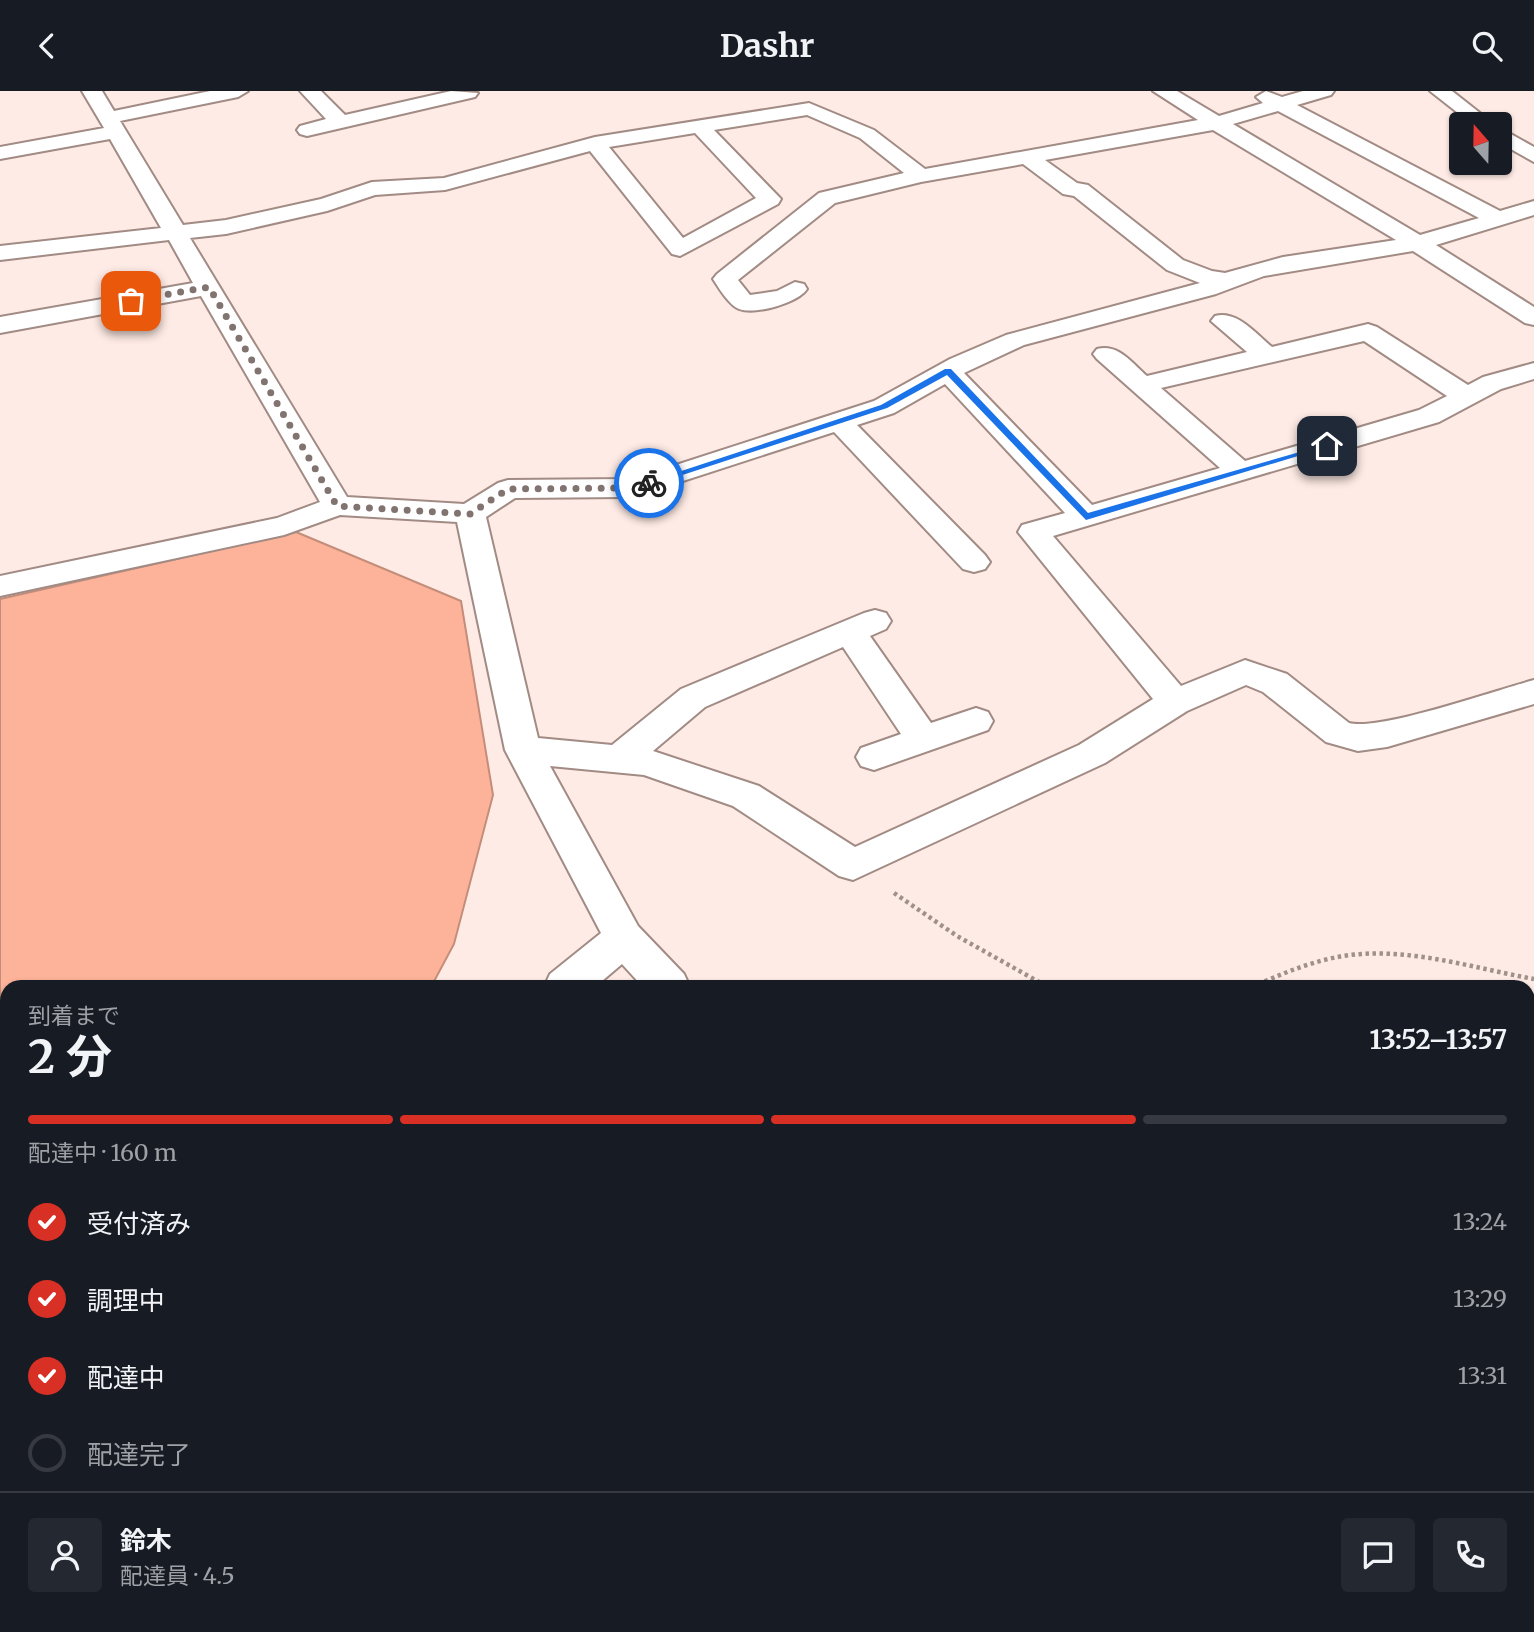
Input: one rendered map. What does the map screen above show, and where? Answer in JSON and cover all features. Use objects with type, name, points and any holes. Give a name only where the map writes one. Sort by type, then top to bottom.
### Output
[{"type":"street","points":[[92,91],[177,230],[337,506]]},
{"type":"street","points":[[0,153],[238,91]]},
{"type":"street","points":[[310,91],[340,122]]},
{"type":"street","points":[[1163,91],[1417,243],[1534,318]]},
{"type":"street","points":[[1255,91],[1496,218]]},
{"type":"street","points":[[795,289],[784,297],[744,303],[725,279],[827,198],[921,176],[1216,123],[1324,91]]},
{"type":"street","points":[[1440,91],[1468,112]]},
{"type":"street","points":[[307,130],[468,93]]},
{"type":"street","points":[[0,253],[238,224],[327,204],[372,189],[446,184],[595,143],[809,109],[867,134],[921,176]]},
{"type":"street","points":[[595,143],[680,249],[770,199],[700,127]]},
{"type":"street","points":[[1512,142],[1534,156]]},
{"type":"street","points":[[1028,158],[1071,189],[1080,190],[1189,274],[1226,280]]},
{"type":"street","points":[[0,586],[284,526],[337,506],[470,514],[508,489],[626,488],[649,483],[884,407],[948,371],[1015,340],[1207,289],[1226,280],[1303,261],[1417,243],[1534,208]]},
{"type":"street","points":[[0,325],[209,287]]},
{"type":"street","points":[[1224,321],[1268,356]]},
{"type":"street","points":[[1141,385],[1368,332],[1466,396]]},
{"type":"street","points":[[1106,354],[1241,472]]},
{"type":"street","points":[[1175,702],[1034,532],[1429,416],[1492,383],[1534,370]]},
{"type":"street","points":[[948,371],[1086,517]]},
{"type":"street","points":[[839,422],[974,562]]},
{"type":"street","points":[[470,514],[523,750],[624,938],[663,980]]},
{"type":"street","points":[[620,759],[694,698],[863,627],[924,740]]},
{"type":"street","points":[[523,750],[646,762],[746,796],[853,865],[1091,754],[1175,702],[1244,673],[1275,683],[1338,733],[1357,738],[1387,734],[1534,692]]},
{"type":"street","points":[[874,757],[976,721]]},
{"type":"street","points":[[573,980],[624,938]]},
{"type":"path","points":[[853,865],[957,936],[1036,980]]},
{"type":"path","points":[[1268,980],[1353,954],[1410,957],[1534,979]]},
{"type":"shaded area","points":[[296,532],[461,601],[493,795],[454,944],[435,980],[0,980],[0,599]]},
{"type":"way so far","points":[[131,301],[209,287],[337,506],[470,514],[508,489],[626,488],[649,483]]},
{"type":"route","points":[[649,483],[884,407],[948,371],[1086,517],[1327,446]]}]
